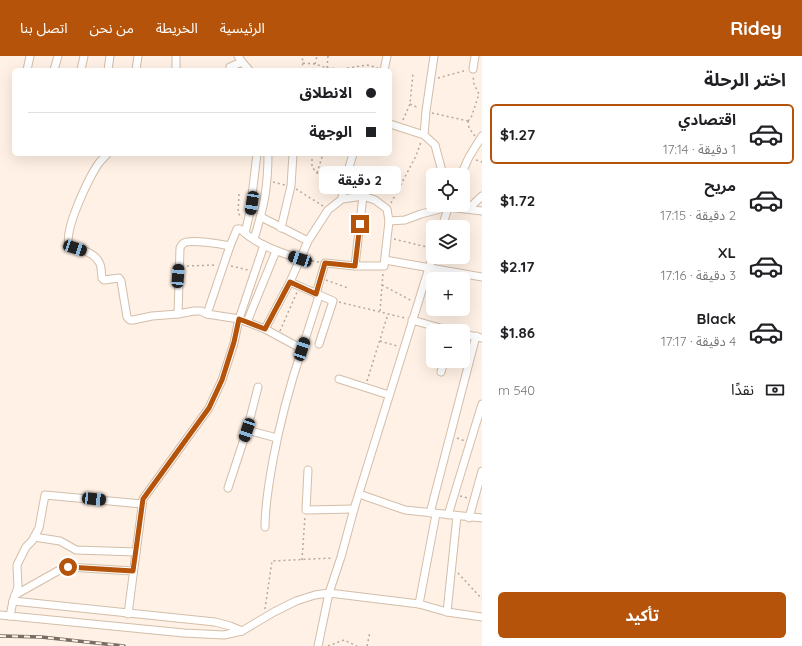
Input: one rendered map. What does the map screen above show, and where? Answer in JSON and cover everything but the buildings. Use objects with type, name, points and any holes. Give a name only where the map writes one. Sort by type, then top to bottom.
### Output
[{"type":"street","points":[[27,68],[30,56]]},
{"type":"street","points":[[55,68],[58,56]]},
{"type":"street","points":[[81,68],[84,56]]},
{"type":"street","points":[[108,68],[110,56]]},
{"type":"street","points":[[136,68],[138,56]]},
{"type":"street","points":[[176,56],[176,68]]},
{"type":"street","points":[[384,68],[387,56]]},
{"type":"street","points":[[424,134],[434,56]]},
{"type":"street","points":[[473,69],[475,56]]},
{"type":"street","points":[[229,68],[240,59],[247,68]]},
{"type":"street","points":[[392,125],[424,134],[435,145],[442,168]]},
{"type":"street","points":[[464,168],[480,138]]},
{"type":"street","points":[[105,156],[93,173],[79,201],[71,222],[67,240],[70,246],[88,252],[100,262],[102,278],[104,280],[119,278],[121,281],[127,317],[130,320],[152,316],[201,311],[207,314],[239,319],[247,322],[278,335],[302,349]]},
{"type":"street","points":[[245,233],[253,195],[257,156]]},
{"type":"street","points":[[254,239],[261,217],[268,181],[268,156]]},
{"type":"street","points":[[281,228],[291,186],[292,156]]},
{"type":"street","points":[[342,199],[343,188],[352,156]]},
{"type":"street","points":[[355,266],[363,196]]},
{"type":"street","points":[[265,329],[290,282],[308,241],[328,210],[342,199],[363,196],[375,200],[387,209],[389,221],[385,263]]},
{"type":"street","points":[[470,207],[482,196]]},
{"type":"street","points":[[470,209],[482,211]]},
{"type":"street","points":[[389,221],[405,220],[428,212]]},
{"type":"street","points":[[261,217],[308,241]]},
{"type":"street","points":[[207,314],[237,229],[240,229],[254,239],[276,251],[300,259]]},
{"type":"street","points":[[178,314],[180,248],[184,243],[208,243],[230,246]]},
{"type":"street","points":[[128,614],[142,504],[146,494],[209,408],[222,380],[234,342],[239,319],[264,245]]},
{"type":"street","points":[[247,322],[276,251]]},
{"type":"street","points":[[264,527],[265,504],[284,406],[302,349],[325,263],[355,266],[385,263],[482,277]]},
{"type":"street","points":[[318,646],[329,594],[430,264]]},
{"type":"street","points":[[290,282],[333,301],[319,344]]},
{"type":"street","points":[[412,320],[427,324]]},
{"type":"street","points":[[419,604],[433,514],[450,436],[479,337]]},
{"type":"street","points":[[441,372],[442,368]]},
{"type":"street","points":[[339,379],[365,386],[389,395]]},
{"type":"street","points":[[228,488],[247,430],[258,387]]},
{"type":"street","points":[[448,515],[482,404]]},
{"type":"street","points":[[247,430],[277,438]]},
{"type":"street","points":[[308,470],[306,510],[354,509]]},
{"type":"street","points":[[469,518],[482,471]]},
{"type":"street","points":[[359,494],[405,510],[469,518],[482,518]]},
{"type":"street","points":[[10,616],[18,587],[17,565],[26,547],[34,538],[39,528],[45,495],[142,504]]},
{"type":"street","points":[[447,612],[457,516]]},
{"type":"street","points":[[34,538],[60,541],[76,550],[136,552]]},
{"type":"street","points":[[14,598],[63,568],[68,567],[133,571]]},
{"type":"street","points":[[0,615],[184,634],[224,635],[242,631],[296,601],[314,595],[329,594],[419,604],[447,612],[482,617]]},
{"type":"street","points":[[14,598],[128,614],[215,622],[242,631]]},
{"type":"path","points":[[302,56],[303,63],[302,68]]},
{"type":"path","points":[[315,64],[317,56]]},
{"type":"path","points":[[327,68],[328,56]]},
{"type":"path","points":[[303,63],[315,64],[327,68],[367,65],[377,68]]},
{"type":"path","points":[[430,80],[473,69],[474,84],[479,94],[482,95]]},
{"type":"path","points":[[400,127],[410,104],[413,73]]},
{"type":"path","points":[[479,94],[471,118],[468,120],[469,128],[480,138]]},
{"type":"path","points":[[410,104],[426,111],[468,120]]},
{"type":"path","points":[[387,209],[416,156],[424,134]]},
{"type":"path","points":[[312,156],[312,167],[318,173],[343,188]]},
{"type":"path","points":[[318,173],[322,156]]},
{"type":"path","points":[[268,181],[291,186],[304,193],[328,210]]},
{"type":"path","points":[[240,194],[238,213],[248,223]]},
{"type":"path","points":[[387,238],[426,246]]},
{"type":"path","points":[[300,259],[325,263]]},
{"type":"path","points":[[380,311],[385,263]]},
{"type":"path","points":[[179,266],[224,264],[254,272]]},
{"type":"path","points":[[321,278],[348,288]]},
{"type":"path","points":[[382,285],[417,304]]},
{"type":"path","points":[[278,335],[299,286]]},
{"type":"path","points":[[333,301],[380,311],[412,320]]},
{"type":"path","points":[[365,386],[389,314]]},
{"type":"path","points":[[380,342],[404,348]]},
{"type":"path","points":[[450,436],[470,443]]},
{"type":"path","points":[[454,494],[474,500]]},
{"type":"path","points":[[302,560],[306,510]]},
{"type":"path","points":[[263,618],[272,561],[341,557]]},
{"type":"path","points":[[451,566],[482,599]]},
{"type":"path","points":[[367,646],[370,632]]},
{"type":"path","points":[[328,646],[344,640],[357,646]]},
{"type":"railway","points":[[0,636],[41,637],[124,646]]},
{"type":"route","points":[[68,567],[133,571],[143,499],[209,408],[222,380],[234,342],[239,319],[265,329],[290,282],[316,294],[325,263],[355,266],[360,224]]}]
